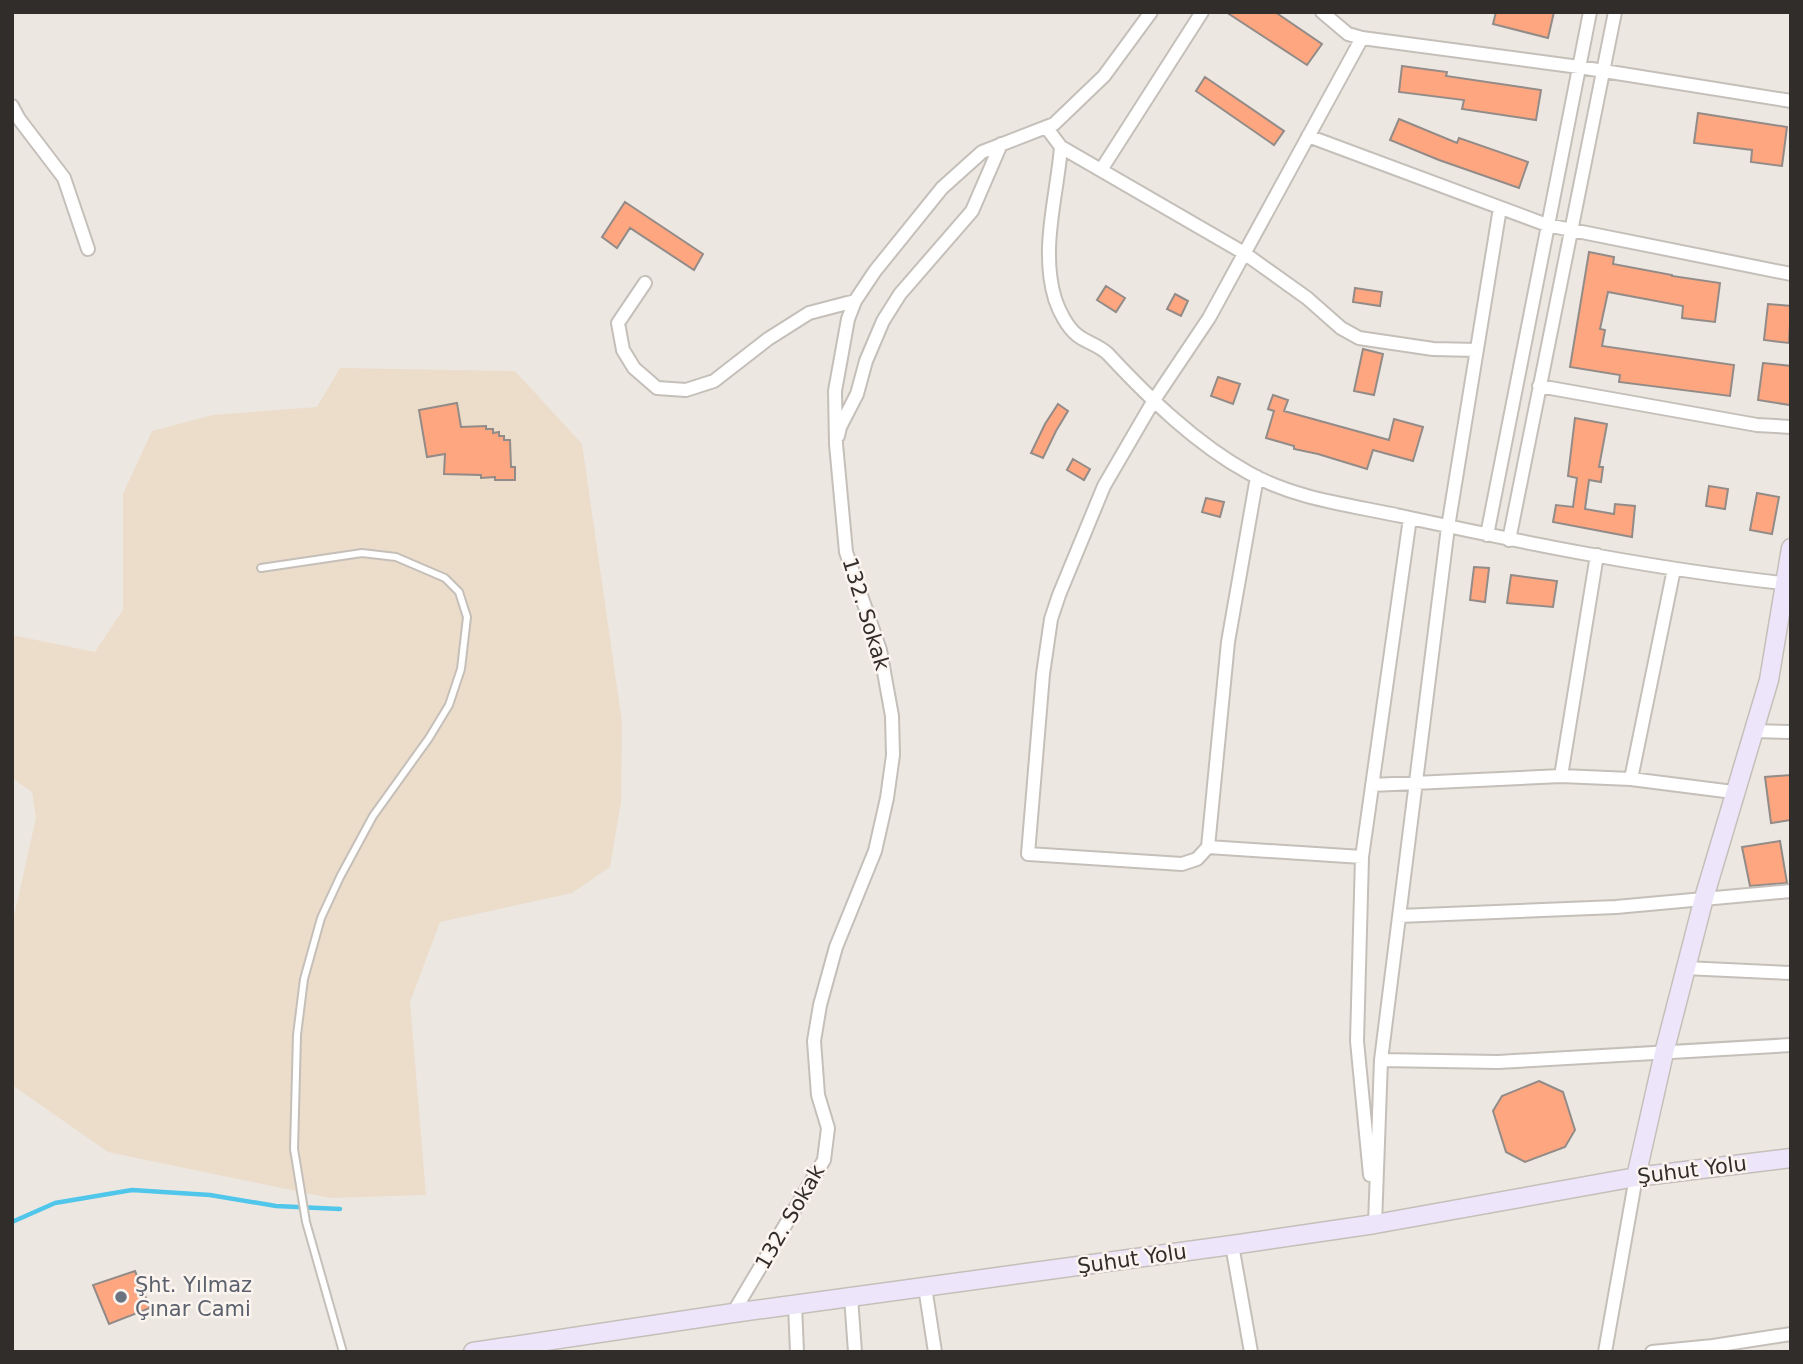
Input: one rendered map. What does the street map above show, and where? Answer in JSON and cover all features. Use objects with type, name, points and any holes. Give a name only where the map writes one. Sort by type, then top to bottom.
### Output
[{"type":"main road","points":[[1636,1177],[1685,968],[1733,792],[1769,680],[1788,584],[1791,548]]},
{"type":"main road","name":"Şuhut Yolu","points":[[473,1352],[1375,1224],[1636,1177],[1791,1158]]},
{"type":"street","name":"132. Sokak","points":[[733,1313],[824,1160],[828,1128],[818,1095],[814,1041],[820,1004],[836,947],[874,851],[894,755],[892,716],[880,650],[846,552],[836,444],[835,391],[839,356],[855,301],[875,271],[942,188],[982,152],[1054,124],[1104,76],[1150,12]]},
{"type":"street","points":[[1101,170],[1202,12]]},
{"type":"street","points":[[1322,12],[1348,34],[1362,38],[1579,67],[1791,101]]},
{"type":"street","points":[[1487,536],[1590,12]]},
{"type":"street","points":[[1509,540],[1615,12]]},
{"type":"street","points":[[1257,477],[1228,642],[1208,847],[1197,859],[1182,864],[1028,854],[1043,674],[1051,619],[1059,595],[1104,486],[1154,400],[1209,318],[1362,38]]},
{"type":"street","points":[[12,106],[64,178],[88,249]]},
{"type":"street","points":[[1046,127],[1061,147],[1244,253],[1307,299],[1341,328],[1359,338],[1433,349],[1477,350]]},
{"type":"street","points":[[1308,136],[1547,225],[1791,274]]},
{"type":"street","points":[[836,444],[840,427],[857,394],[866,361],[883,321],[900,294],[972,211],[1001,144]]},
{"type":"street","points":[[1061,147],[1049,232],[1049,263],[1055,299],[1066,322],[1077,335],[1103,349],[1154,400],[1202,442],[1257,477],[1279,487],[1337,504],[1487,536],[1674,569],[1788,584]]},
{"type":"street","points":[[1375,1224],[1381,1060],[1448,527],[1500,208]]},
{"type":"street","points":[[645,284],[618,323],[623,350],[634,368],[657,388],[686,390],[714,381],[768,339],[809,313],[855,301]]},
{"type":"street","points":[[1539,386],[1757,425],[1791,427]]},
{"type":"street","points":[[1375,1224],[1357,1041],[1362,857],[1410,519]]},
{"type":"street","points":[[1560,776],[1597,555]]},
{"type":"street","points":[[1631,779],[1674,569]]},
{"type":"street","points":[[1753,731],[1791,732]]},
{"type":"street","points":[[1372,785],[1560,776],[1631,779],[1733,792]]},
{"type":"street","points":[[1208,847],[1362,857]]},
{"type":"street","points":[[1399,916],[1616,907],[1791,891]]},
{"type":"street","points":[[1685,968],[1791,973]]},
{"type":"street","points":[[1381,1060],[1498,1062],[1791,1045]]},
{"type":"street","points":[[1605,1352],[1636,1177]]},
{"type":"street","points":[[1232,1245],[1251,1352]]},
{"type":"street","points":[[925,1287],[935,1352]]},
{"type":"street","points":[[851,1297],[855,1352]]},
{"type":"street","points":[[795,1305],[797,1352]]},
{"type":"street","points":[[1652,1352],[1714,1349],[1791,1334]]},
{"type":"lane","points":[[261,568],[362,553],[396,557],[445,578],[459,592],[467,617],[460,669],[449,705],[429,738],[373,816],[340,877],[321,918],[304,979],[297,1035],[294,1149],[306,1222],[343,1352]]},
{"type":"shaded area","points":[[340,368],[515,371],[582,444],[622,722],[621,802],[610,867],[572,893],[440,922],[410,1002],[426,1195],[330,1198],[108,1152],[12,1085],[12,925],[36,818],[32,792],[12,778],[12,635],[95,652],[123,610],[123,494],[152,431],[213,415],[317,407]]},
{"type":"building","points":[[1226,12],[1275,12],[1322,44],[1307,65]]},
{"type":"building","points":[[1496,12],[1554,12],[1548,38],[1493,24]]},
{"type":"building","points":[[1402,66],[1447,72],[1446,76],[1541,90],[1536,120],[1462,109],[1464,100],[1399,92]]},
{"type":"building","points":[[1205,77],[1284,131],[1274,145],[1196,91]]},
{"type":"building","points":[[1698,113],[1787,127],[1782,166],[1751,162],[1752,150],[1694,143]]},
{"type":"building","points":[[1399,119],[1457,143],[1459,138],[1528,162],[1519,188],[1390,140]]},
{"type":"building","points":[[625,202],[703,254],[694,270],[630,228],[617,248],[602,237]]},
{"type":"building","points":[[1589,252],[1614,257],[1613,264],[1720,283],[1715,322],[1682,318],[1683,306],[1608,292],[1600,329],[1605,330],[1602,346],[1734,365],[1730,396],[1619,382],[1620,375],[1570,367]]},
{"type":"building","points":[[1106,286],[1125,298],[1116,312],[1097,300]]},
{"type":"building","points":[[1355,288],[1382,292],[1380,306],[1353,302]]},
{"type":"building","points":[[1175,294],[1188,301],[1181,316],[1167,309]]},
{"type":"building","points":[[1768,304],[1791,306],[1789,343],[1764,340]]},
{"type":"building","points":[[1363,349],[1383,354],[1374,395],[1354,391]]},
{"type":"building","points":[[1763,363],[1791,366],[1790,405],[1758,400]]},
{"type":"building","points":[[1218,377],[1240,384],[1233,404],[1211,396]]},
{"type":"building","points":[[1273,395],[1288,400],[1284,411],[1389,440],[1394,419],[1423,427],[1413,461],[1373,450],[1367,469],[1294,449],[1294,446],[1266,438],[1274,411],[1268,409]]},
{"type":"building","points":[[457,403],[461,427],[486,426],[486,429],[493,429],[493,433],[499,432],[499,436],[504,436],[504,440],[510,440],[511,467],[515,467],[515,480],[481,478],[481,475],[444,474],[445,454],[427,457],[419,410]]},
{"type":"building","points":[[1058,404],[1068,411],[1043,458],[1031,453]]},
{"type":"building","points":[[1575,418],[1607,424],[1599,467],[1603,467],[1601,482],[1589,480],[1585,509],[1614,514],[1615,504],[1635,506],[1632,537],[1553,522],[1556,505],[1573,507],[1577,478],[1568,476]]},
{"type":"building","points":[[1073,459],[1090,469],[1084,480],[1067,470]]},
{"type":"building","points":[[1709,486],[1728,489],[1725,509],[1706,506]]},
{"type":"building","points":[[1757,493],[1779,497],[1772,534],[1750,530]]},
{"type":"building","points":[[1206,498],[1224,502],[1220,517],[1202,512]]},
{"type":"building","points":[[1474,567],[1489,568],[1485,602],[1470,600]]},
{"type":"building","points":[[1511,575],[1557,581],[1553,607],[1507,603]]},
{"type":"building","points":[[1791,775],[1791,820],[1771,823],[1765,777]]},
{"type":"building","points":[[1780,841],[1787,883],[1750,886],[1742,847]]},
{"type":"building","points":[[1539,1081],[1563,1092],[1575,1130],[1565,1147],[1525,1162],[1506,1152],[1493,1111],[1502,1096]]},
{"type":"building","name":"Şht. Yılmaz Çınar Cami","points":[[135,1271],[150,1308],[109,1324],[93,1285]]},
{"type":"waterway","points":[[12,1222],[55,1203],[132,1190],[210,1195],[276,1206],[340,1209]]},
{"type":"place","name":"Şht. Yılmaz Çınar Cami","points":[[121,1297]]}]
